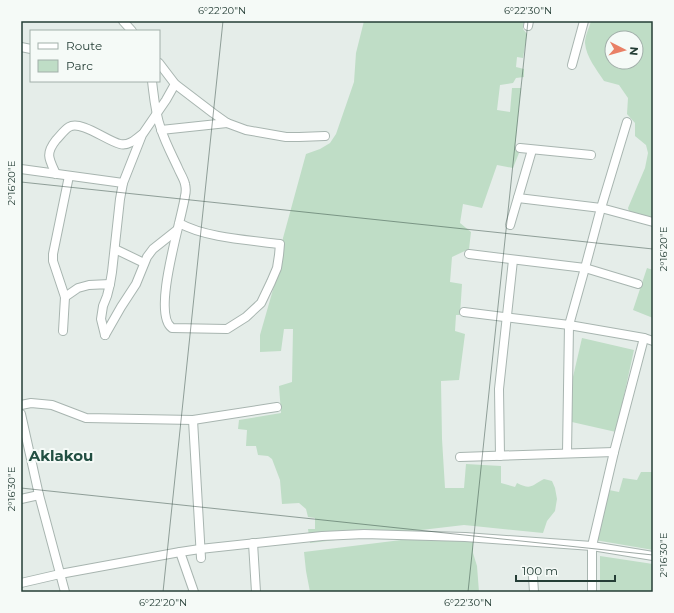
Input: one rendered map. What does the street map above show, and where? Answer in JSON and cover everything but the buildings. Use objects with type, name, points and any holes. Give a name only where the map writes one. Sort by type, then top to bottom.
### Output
[{"type":"street","points":[[123,21],[131,30]]},
{"type":"street","points":[[572,65],[584,21]]},
{"type":"street","points":[[160,64],[175,84],[227,123],[246,130],[286,137],[325,136]]},
{"type":"street","points":[[152,82],[156,113],[161,130],[186,185],[184,207],[178,226],[164,302],[168,324],[172,328],[228,329],[246,317],[261,303],[277,268],[280,244],[232,238],[178,226]]},
{"type":"street","points":[[175,84],[142,135],[123,183],[110,284],[103,306],[101,319],[105,335],[120,307],[136,284],[147,257],[153,249],[178,226]]},
{"type":"street","points":[[567,454],[568,325],[627,122]]},
{"type":"street","points":[[161,130],[227,123]]},
{"type":"street","points":[[56,174],[50,161],[49,154],[51,147],[68,127],[73,125],[82,127],[120,145],[131,143],[142,135]]},
{"type":"street","points":[[520,148],[591,155]]},
{"type":"street","points":[[510,225],[532,150]]},
{"type":"street","points":[[21,169],[123,183]]},
{"type":"street","points":[[64,331],[65,297],[53,261],[53,254],[69,176]]},
{"type":"street","points":[[518,198],[601,208],[653,222]]},
{"type":"street","points":[[115,249],[144,263]]},
{"type":"street","points":[[469,254],[585,268],[638,284]]},
{"type":"street","points":[[500,456],[499,389],[513,260]]},
{"type":"street","points":[[65,297],[78,288],[89,285],[110,284]]},
{"type":"street","points":[[464,312],[568,325],[644,338],[653,341]]},
{"type":"street","points":[[592,592],[592,546],[614,452],[644,338]]},
{"type":"street","points":[[21,405],[31,403],[52,405],[86,418],[193,420],[277,407]]},
{"type":"street","points":[[21,414],[39,495],[65,592]]},
{"type":"street","points":[[193,420],[201,558]]},
{"type":"street","points":[[460,457],[614,452]]},
{"type":"street","points":[[21,498],[39,495]]},
{"type":"street","points":[[21,583],[60,574],[200,549],[322,536],[364,534],[465,537],[592,546],[653,556]]},
{"type":"street","points":[[253,543],[256,592]]},
{"type":"street","points":[[180,552],[194,592]]},
{"type":"street","points":[[533,577],[534,592]]},
{"type":"green space","points":[[364,21],[524,22],[523,29],[527,34],[523,58],[517,57],[516,67],[524,69],[524,77],[516,78],[513,83],[500,85],[497,110],[510,112],[512,88],[521,88],[515,148],[519,153],[513,168],[497,165],[482,208],[463,204],[460,223],[471,232],[469,249],[452,257],[450,282],[462,284],[460,315],[456,315],[455,331],[465,334],[459,380],[441,381],[442,439],[445,488],[464,488],[466,464],[501,466],[501,483],[515,487],[517,483],[528,487],[544,479],[552,481],[557,499],[555,511],[547,521],[543,533],[464,525],[310,543],[308,529],[315,529],[315,518],[308,517],[306,509],[299,503],[282,504],[280,480],[272,459],[268,456],[258,455],[256,446],[246,446],[247,430],[238,429],[239,420],[281,413],[279,386],[292,382],[293,329],[284,329],[281,351],[260,352],[260,335],[280,265],[283,238],[306,154],[320,149],[330,143],[336,134],[354,82],[356,53]]},
{"type":"green space","points":[[591,21],[653,21],[653,225],[631,218],[628,208],[645,168],[648,153],[646,145],[635,136],[635,123],[627,114],[628,98],[619,85],[604,81],[595,68],[587,53],[585,43]]},
{"type":"green space","points":[[647,268],[653,270],[653,318],[633,310]]},
{"type":"green space","points":[[582,338],[634,350],[616,432],[563,420]]},
{"type":"green space","points":[[641,472],[653,472],[653,550],[595,540],[609,490],[619,492],[623,478],[637,480]]},
{"type":"green space","points":[[466,532],[473,534],[473,553],[477,566],[479,592],[310,592],[304,552]]},
{"type":"green space","points":[[600,556],[653,564],[653,592],[600,592]]},
{"type":"district","name":"Aklakou","points":[[61,455]]}]
